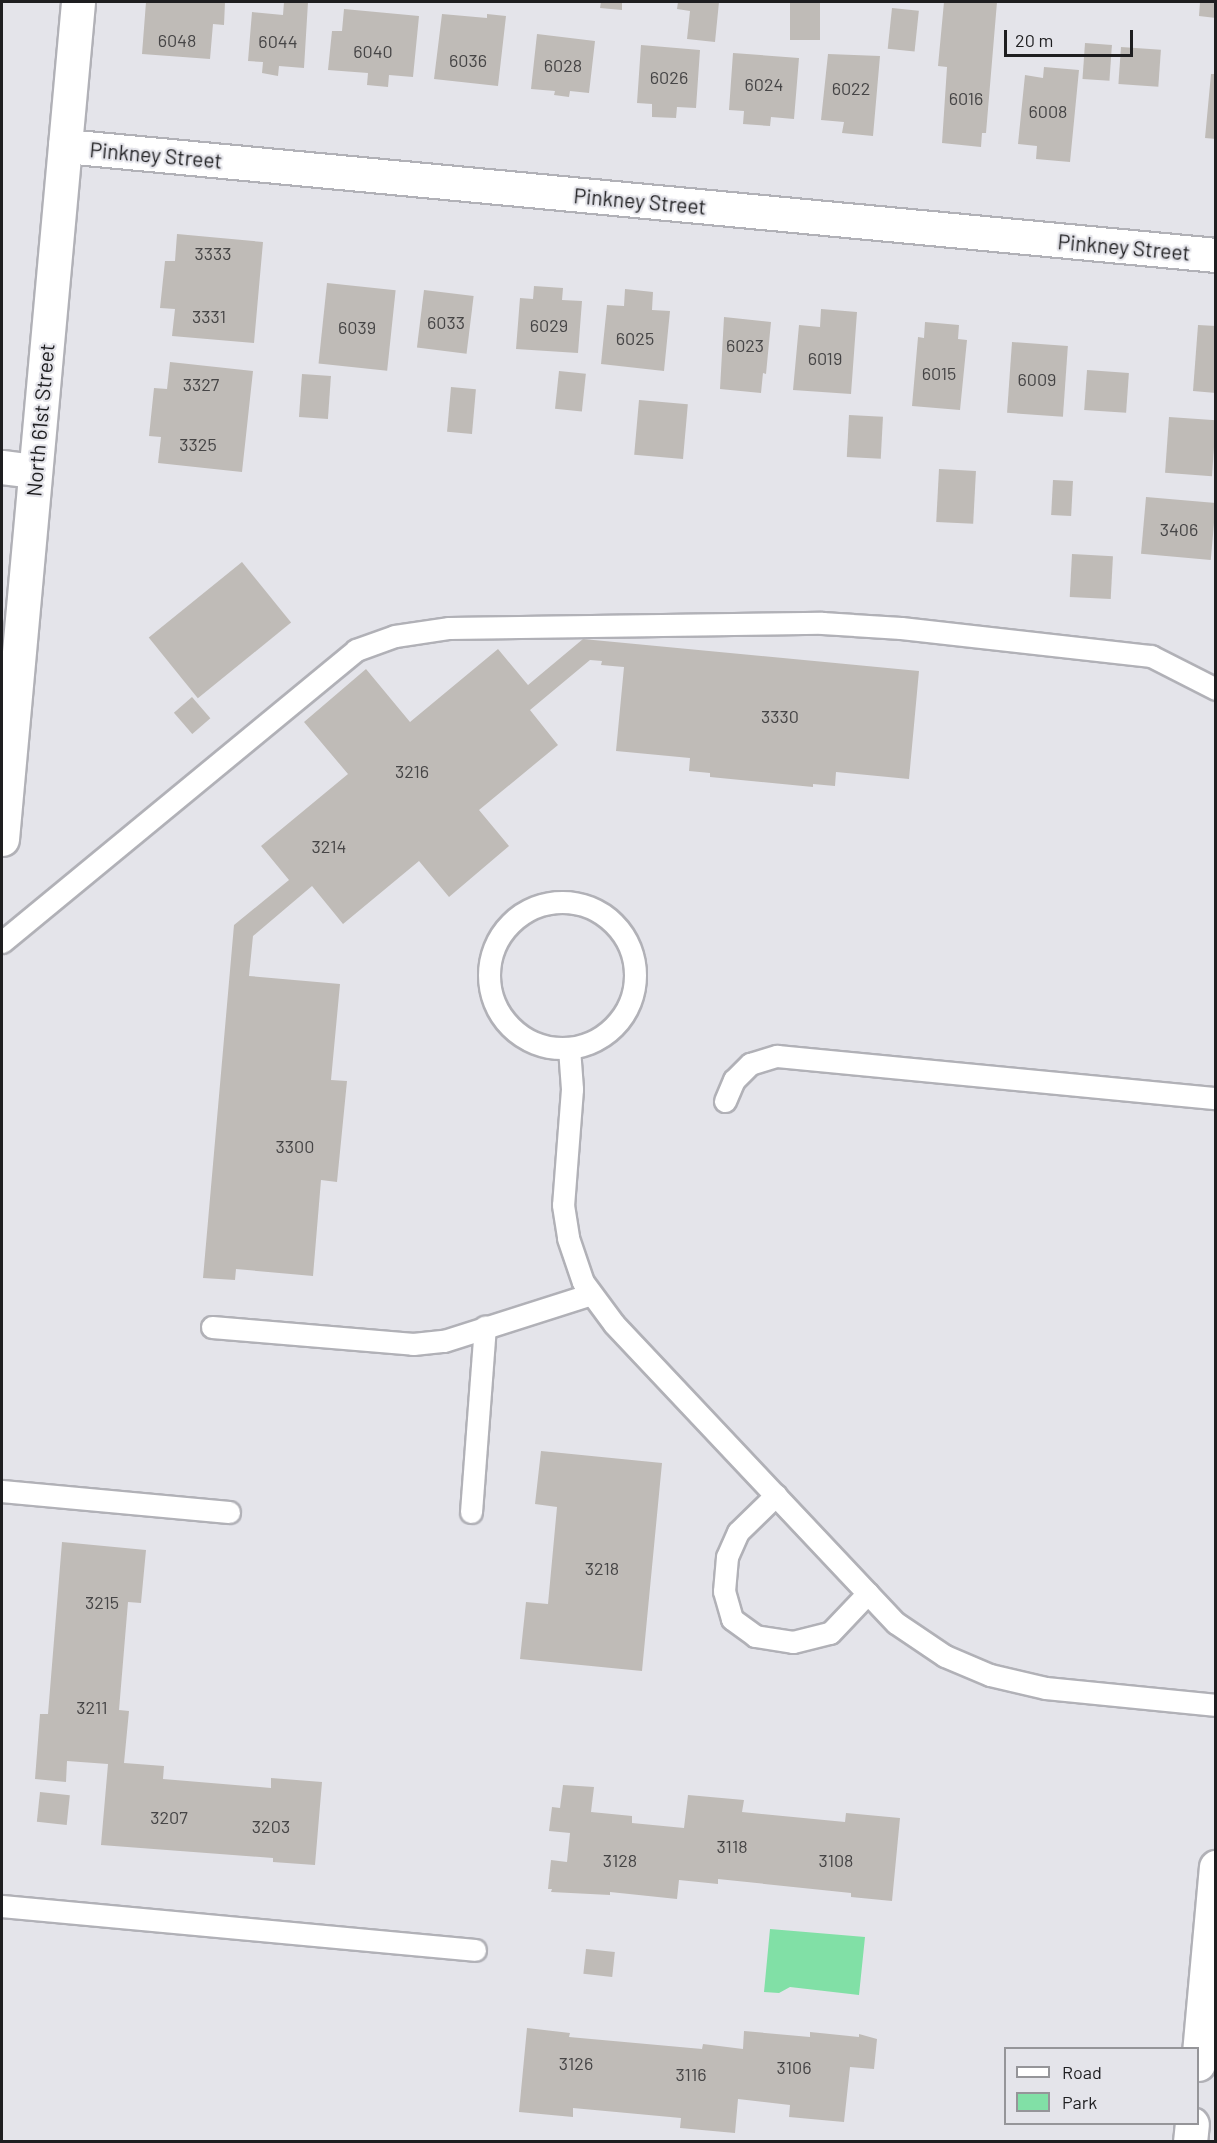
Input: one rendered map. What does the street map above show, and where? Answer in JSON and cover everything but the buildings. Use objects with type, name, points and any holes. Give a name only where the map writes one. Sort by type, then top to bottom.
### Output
[{"type":"street","name":"North 61st Street","points":[[2,839],[78,2]]},
{"type":"street","name":"Pinkney Street","points":[[65,146],[1215,255]]},
{"type":"street","points":[[2,468],[35,471]]},
{"type":"street","points":[[1199,2047],[1215,1867]]},
{"type":"street","points":[[1190,2142],[1192,2125]]},
{"type":"lane","points":[[2,942],[356,650],[395,636],[449,628],[822,623],[890,627],[1151,656],[1215,689]]},
{"type":"lane","points":[[567,902],[591,908],[612,921],[627,940],[634,963],[635,987],[627,1010],[613,1029],[592,1043],[569,1048],[544,1047],[522,1037],[504,1021],[492,1000],[488,976],[492,952],[503,931],[521,914],[543,905],[567,902]]},
{"type":"lane","points":[[569,1048],[572,1089],[563,1205],[568,1238],[583,1282],[614,1324],[896,1623],[945,1656],[990,1675],[1046,1688],[1215,1705]]},
{"type":"lane","points":[[725,1101],[734,1080],[750,1064],[777,1056],[1215,1098]]},
{"type":"lane","points":[[212,1327],[413,1344],[444,1341],[591,1294]]},
{"type":"lane","points":[[471,1512],[485,1327]]},
{"type":"lane","points":[[2,1491],[229,1512]]},
{"type":"lane","points":[[776,1495],[738,1532],[727,1557],[724,1591],[732,1619],[755,1635],[793,1642],[830,1633],[868,1593]]},
{"type":"lane","points":[[2,1906],[475,1950]]},
{"type":"green space","points":[[770,1929],[865,1937],[859,1995],[790,1987],[779,1993],[764,1992]]}]
